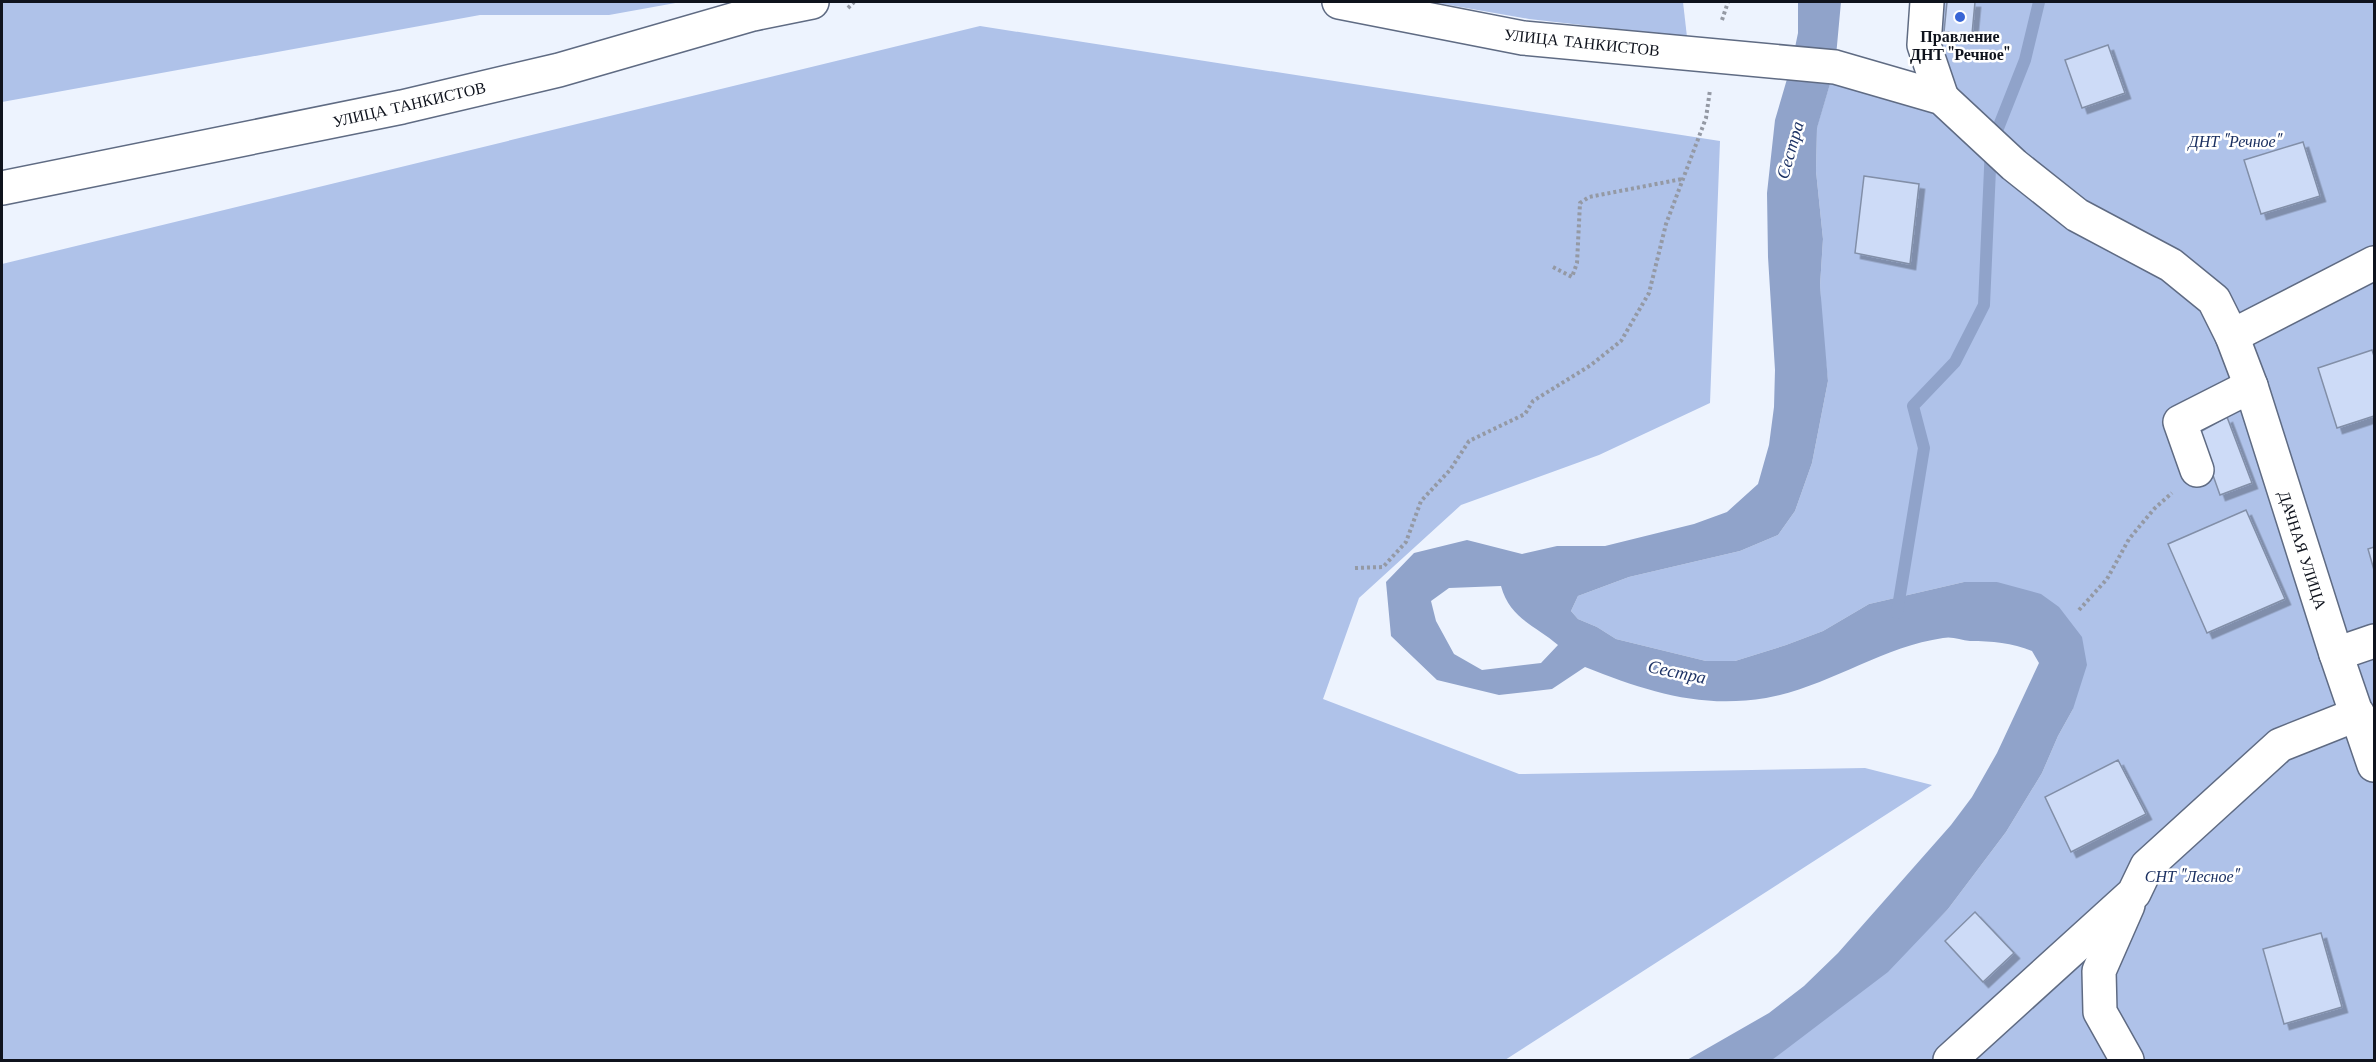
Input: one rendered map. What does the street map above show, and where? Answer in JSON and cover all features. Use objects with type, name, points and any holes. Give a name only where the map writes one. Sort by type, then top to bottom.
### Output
[{"type":"street","name":"УЛИЦА ТАНКИСТОВ","points":[[2,188],[402,107],[559,70],[753,14],[813,2]]},
{"type":"street","name":"УЛИЦА ТАНКИСТОВ","points":[[1339,2],[1522,38],[1835,67],[1942,98]]},
{"type":"street","points":[[1927,2],[1924,45],[1942,98]]},
{"type":"street","name":"ДАЧНАЯ УЛИЦА","points":[[1942,98],[2014,165],[2077,214],[2171,265],[2214,300],[2232,336],[2250,386],[2374,765]]},
{"type":"street","points":[[2232,336],[2374,263]]},
{"type":"street","points":[[2197,470],[2180,422],[2250,386]]},
{"type":"street","points":[[2336,654],[2374,641]]},
{"type":"street","points":[[2127,1060],[2100,1012],[2099,971],[2147,866],[2280,745],[2358,714]]},
{"type":"street","points":[[1950,1060],[2134,893]]},
{"type":"path","points":[[1354,568],[1383,567],[1406,542],[1421,501],[1450,470],[1469,441],[1525,414],[1533,401],[1591,365],[1621,341],[1649,293],[1666,224],[1706,118],[1716,55]]},
{"type":"path","points":[[1553,267],[1572,277],[1577,263],[1580,203],[1589,197],[1683,179]]},
{"type":"path","points":[[2079,610],[2107,579],[2128,539],[2154,509]]},
{"type":"green space","points":[[2,2],[681,2],[609,15],[480,15],[2,102]]},
{"type":"green space","points":[[1432,2],[1683,2],[1687,37],[1529,19]]},
{"type":"green space","points":[[1927,2],[2374,2],[2374,1060],[1772,1060],[1921,936],[1948,909],[2006,832],[2042,773],[2073,709],[1997,582],[1964,582],[1869,604],[1823,631],[1735,661],[1706,661],[1616,639],[1578,619],[1571,611],[1578,596],[1629,577],[1740,551],[1778,535],[1795,511],[1812,463],[1828,381],[1820,286],[1823,239],[1816,171],[1817,127],[1831,80],[1950,106]]},
{"type":"green space","points":[[980,26],[1720,141],[1710,403],[1599,455],[1461,505],[1359,598],[1323,699],[1519,774],[1865,768],[1932,785],[1505,1060],[2,1060],[2,264]]},
{"type":"water","name":"Сестра","points":[[1798,2],[1841,2],[1835,67],[1817,128],[1816,171],[1823,239],[1820,286],[1828,381],[1812,463],[1795,511],[1778,535],[1740,551],[1629,577],[1578,596],[1571,611],[1578,619],[1616,639],[1706,661],[1735,661],[1823,631],[1869,604],[1964,582],[1997,582],[2041,594],[2059,607],[2082,637],[2087,665],[2073,709],[2042,773],[2006,832],[1948,909],[1888,972],[1772,1060],[1687,1060],[1769,1013],[1804,986],[1838,953],[1951,825],[1972,797],[1997,753],[2039,663],[2032,651],[2002,643],[1943,638],[1898,650],[1789,693],[1741,701],[1673,696],[1630,684],[1585,667],[1552,689],[1499,695],[1437,680],[1391,636],[1386,582],[1414,553],[1467,540],[1522,554],[1557,546],[1605,546],[1694,524],[1727,512],[1758,484],[1769,445],[1774,407],[1775,370],[1768,257],[1767,193],[1775,120],[1798,33]],"holes":[[[1501,586],[1505,597],[1517,614],[1558,645],[1541,663],[1482,670],[1454,654],[1436,621],[1431,601],[1449,588]]]},
{"type":"building","name":"Правление ДНТ \"Речное\"","points":[[1947,2],[1975,2],[1972,34],[1944,32]]},
{"type":"building","points":[[2108,45],[2125,93],[2082,108],[2065,60]]},
{"type":"building","points":[[2303,142],[2320,196],[2261,214],[2244,160]]},
{"type":"building","points":[[1864,176],[1919,184],[1910,264],[1855,253]]},
{"type":"building","points":[[2372,350],[2374,356],[2374,416],[2337,428],[2318,368]]},
{"type":"building","points":[[2227,417],[2252,483],[2220,495],[2198,433]]},
{"type":"building","points":[[2246,510],[2285,599],[2207,633],[2168,544]]},
{"type":"building","points":[[2374,547],[2374,570],[2368,549]]},
{"type":"building","points":[[2118,760],[2146,814],[2071,852],[2045,797]]},
{"type":"building","points":[[1975,912],[2014,953],[1983,982],[1945,941]]},
{"type":"building","points":[[2321,933],[2342,1007],[2284,1024],[2263,949]]},
{"type":"waterway","points":[[1897,613],[1924,448],[1913,406],[1955,362],[1984,305],[1991,146],[2025,60],[2039,2]]},
{"type":"place","name":"Правление ДНТ \"Речное\"","points":[[1960,17]]},
{"type":"park label","name":"ДНТ \"Речное\"","points":[[2235,141]]},
{"type":"park label","name":"СНТ \"Лесное\"","points":[[2192,876]]}]
